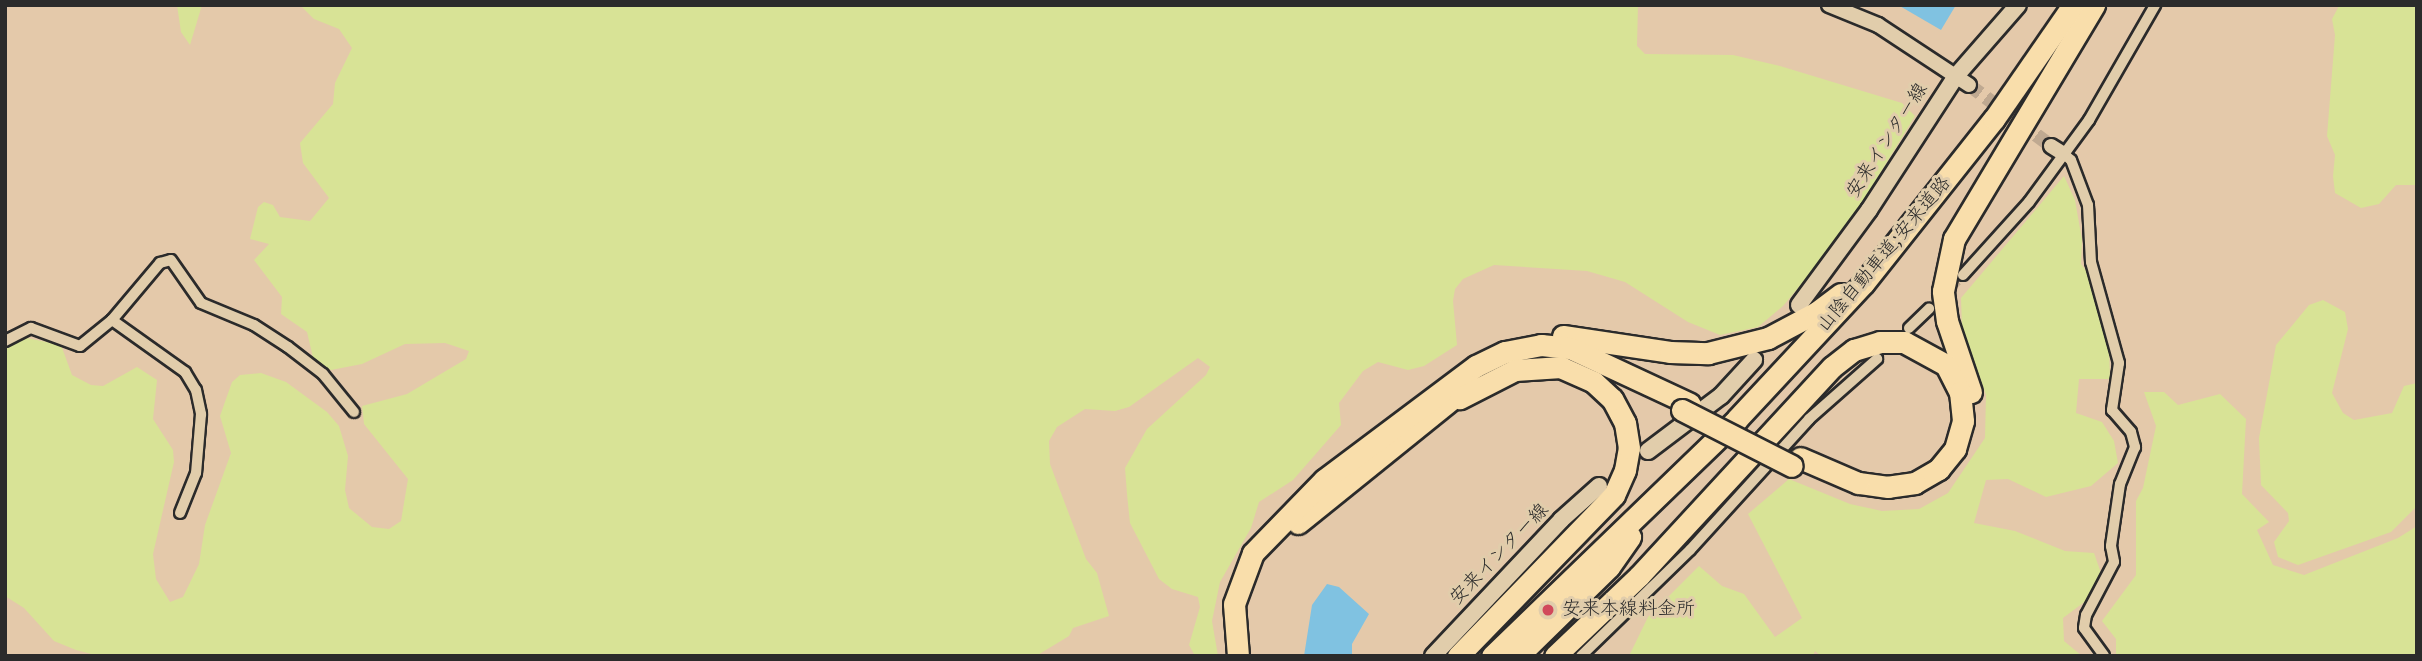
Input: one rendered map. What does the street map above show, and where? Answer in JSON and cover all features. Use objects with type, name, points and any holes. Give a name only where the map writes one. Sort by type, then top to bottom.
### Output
[{"type":"highway","name":"山陰自動車道;安来道路","points":[[1492,656],[1643,513],[1800,355],[1887,257],[1994,119],[2073,5]]},
{"type":"highway","points":[[1247,656],[1242,605],[1260,560],[1304,517],[1476,366],[1505,352],[1541,345],[1570,348],[1599,358],[1686,407],[1796,462],[1833,485],[1883,496],[1927,488],[1949,474],[1970,439],[1974,413],[1947,321],[1945,270],[1954,239],[2094,5]]},
{"type":"highway","points":[[1411,422],[1470,357],[1503,341],[1570,336],[1670,352],[1743,346],[1817,312],[1865,268],[1887,257]]},
{"type":"highway","points":[[1555,656],[1639,576],[1832,367],[1854,350],[1880,342],[1904,342],[1946,365],[1960,392],[1963,421],[1955,449],[1939,469],[1915,483],[1888,487],[1858,483],[1796,462]]},
{"type":"highway","points":[[1238,656],[1234,604],[1253,553],[1324,480],[1411,422],[1494,379],[1538,367],[1561,367],[1594,382],[1612,399],[1625,422],[1625,470],[1614,495],[1458,656]]},
{"type":"highway","name":"山陰自動車道;安来道路","points":[[1507,656],[1588,578],[1643,513]]},
{"type":"highway","points":[[1481,656],[1593,549],[1643,513]]},
{"type":"highway","points":[[1518,656],[1609,567],[1643,513]]},
{"type":"main road","name":"安来インター線","points":[[1799,305],[2018,5]]},
{"type":"main road","points":[[1648,452],[1721,396],[1754,360]]},
{"type":"main road","name":"安来インター線","points":[[1433,656],[1561,520],[1599,486]]},
{"type":"street","points":[[1829,5],[1878,25],[1963,81]]},
{"type":"street","points":[[1963,275],[2029,202],[2058,150],[2089,120],[2154,5]]},
{"type":"street","points":[[2058,150],[2071,160],[2088,205],[2091,262],[2119,363],[2112,410],[2131,432],[2135,447],[2120,484],[2111,546],[2114,562],[2086,615],[2084,628],[2104,656]]},
{"type":"street","points":[[5,341],[31,328],[80,346],[112,320],[160,263],[171,260],[201,303],[254,325],[288,347],[323,374],[354,412]]},
{"type":"street","points":[[1909,328],[1929,309]]},
{"type":"street","points":[[112,320],[165,356],[191,379],[196,390],[201,414],[197,467],[180,513]]},
{"type":"street","points":[[1581,656],[1690,550],[1809,419],[1877,359]]},
{"type":"green space","points":[[177,5],[202,5],[190,45],[181,32]]},
{"type":"green space","points":[[300,5],[1638,5],[1637,46],[1645,54],[1733,55],[1780,66],[1902,103],[1915,116],[1860,206],[1813,270],[1783,306],[1758,327],[1720,335],[1688,322],[1625,282],[1587,271],[1494,265],[1463,279],[1455,289],[1453,301],[1457,345],[1424,366],[1408,370],[1378,362],[1363,371],[1339,403],[1341,425],[1293,480],[1259,502],[1251,528],[1220,582],[1212,621],[1218,656],[1195,656],[1189,645],[1200,607],[1198,597],[1172,589],[1159,579],[1130,523],[1125,468],[1147,429],[1206,375],[1210,367],[1198,358],[1129,407],[1115,411],[1085,409],[1057,427],[1049,441],[1050,464],[1086,559],[1097,573],[1109,616],[1073,628],[1069,636],[1036,656],[99,656],[76,650],[54,641],[24,608],[5,596],[5,348],[22,337],[61,345],[72,375],[91,385],[103,386],[137,367],[157,380],[153,419],[173,450],[174,462],[153,554],[156,579],[170,602],[183,597],[199,564],[205,525],[231,453],[220,416],[232,382],[240,375],[261,373],[286,382],[327,412],[339,426],[348,456],[345,490],[349,508],[372,527],[389,529],[401,521],[408,479],[364,424],[362,406],[407,394],[466,359],[469,351],[445,343],[405,344],[362,364],[331,370],[314,362],[307,332],[281,314],[282,297],[254,260],[269,244],[250,239],[258,207],[264,202],[273,205],[280,217],[310,221],[329,198],[303,163],[300,143],[333,104],[335,83],[352,48],[339,29],[314,19]]},
{"type":"green space","points":[[2417,5],[2417,185],[2396,185],[2379,204],[2361,208],[2335,193],[2335,155],[2327,136],[2335,35],[2332,19],[2339,6]]},
{"type":"green space","points":[[2064,176],[2075,200],[2082,240],[2081,264],[2096,284],[2109,346],[2110,379],[2079,379],[2076,413],[2102,422],[2114,441],[2118,463],[2091,486],[2046,497],[2008,479],[1986,480],[1974,523],[2015,531],[2065,551],[2094,553],[2101,573],[2095,594],[2063,618],[2064,641],[2082,656],[1821,656],[1815,651],[1813,656],[1629,656],[1648,617],[1699,566],[1722,586],[1744,594],[1775,637],[1802,618],[1748,514],[1789,479],[1850,504],[1882,511],[1919,509],[1948,493],[1985,438],[1986,395],[1962,329],[1961,298]]},
{"type":"green space","points":[[2323,300],[2345,312],[2348,329],[2332,393],[2343,413],[2354,420],[2392,413],[2404,386],[2417,383],[2417,506],[2391,532],[2298,565],[2278,557],[2274,542],[2289,521],[2288,513],[2261,485],[2259,438],[2276,345],[2309,305]]},
{"type":"green space","points":[[2144,392],[2164,392],[2178,405],[2220,394],[2246,419],[2242,494],[2269,522],[2257,530],[2273,565],[2304,575],[2398,538],[2417,526],[2417,656],[2116,656],[2116,639],[2102,621],[2136,575],[2136,501],[2143,488],[2156,426]]},
{"type":"water","points":[[1898,5],[1956,5],[1941,30]]},
{"type":"water","points":[[1327,584],[1339,587],[1369,614],[1352,644],[1352,656],[1304,656],[1312,605]]},
{"type":"tunnel","points":[[1969,85],[2051,146]]},
{"type":"tunnel","points":[[1929,309],[1963,275]]},
{"type":"place","name":"安来本線料金所","points":[[1548,610]]}]
